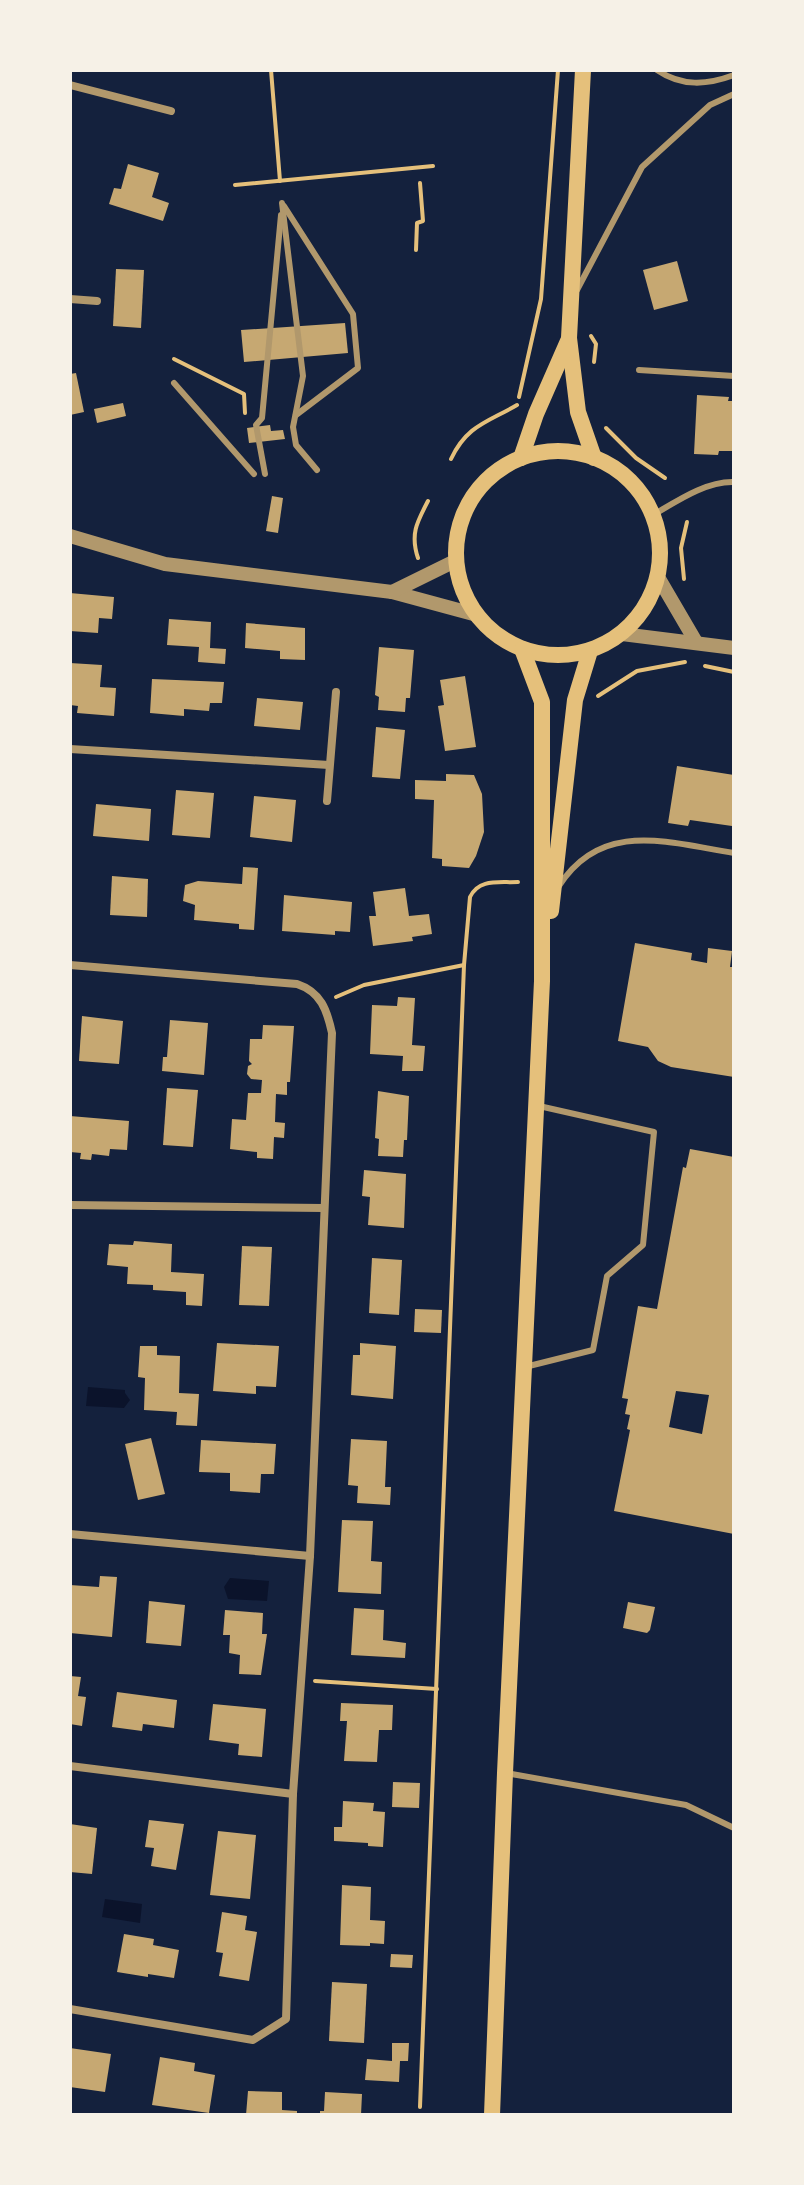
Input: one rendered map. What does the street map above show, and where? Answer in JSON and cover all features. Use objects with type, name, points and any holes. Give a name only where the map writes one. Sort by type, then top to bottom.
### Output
[{"type":"main road","points":[[583,70],[569,338],[578,412],[594,458]]},
{"type":"main road","points":[[521,458],[536,414],[569,338]]},
{"type":"main road","points":[[557,452],[594,458],[619,471],[639,491],[653,515],[660,546],[658,577],[645,608],[622,634],[590,651],[556,656],[522,649],[497,635],[477,615],[463,589],[457,560],[460,527],[475,494],[492,476],[521,458],[557,452]]},
{"type":"main road","points":[[492,2115],[542,968],[542,702],[522,649]]},
{"type":"main road","points":[[542,968],[575,700],[590,651]]},
{"type":"street","points":[[70,85],[171,111]]},
{"type":"street","points":[[70,299],[97,301]]},
{"type":"street","points":[[70,536],[165,564],[392,592],[477,615]]},
{"type":"street","points":[[392,592],[457,560]]},
{"type":"street","points":[[658,577],[696,642]]},
{"type":"street","points":[[622,634],[734,648]]},
{"type":"street","points":[[327,801],[336,692]]},
{"type":"street","points":[[70,749],[329,765]]},
{"type":"street","points":[[70,965],[297,984],[307,988],[323,1003],[332,1033],[310,1556],[293,1794],[286,2019],[253,2040],[70,2009]]},
{"type":"street","points":[[70,1212],[70,1205],[323,1208]]},
{"type":"street","points":[[70,1534],[310,1556]]},
{"type":"street","points":[[70,1766],[293,1794]]},
{"type":"lane","points":[[657,70],[677,81],[689,83],[707,83],[734,75]]},
{"type":"lane","points":[[570,304],[642,167],[710,105],[734,94]]},
{"type":"lane","points":[[282,203],[303,376],[293,427],[296,445],[317,470]]},
{"type":"lane","points":[[282,203],[353,314],[358,368],[295,415]]},
{"type":"lane","points":[[265,474],[256,425],[262,418],[282,203]]},
{"type":"lane","points":[[639,370],[734,376]]},
{"type":"lane","points":[[174,383],[254,474]]},
{"type":"lane","points":[[653,515],[720,481],[734,482]]},
{"type":"lane","points":[[553,895],[570,868],[608,843],[645,839],[734,853]]},
{"type":"lane","points":[[525,1367],[593,1350],[607,1276],[643,1245],[654,1132],[537,1105]]},
{"type":"lane","points":[[505,1773],[686,1805],[734,1828]]},
{"type":"path","points":[[271,70],[282,203]]},
{"type":"path","points":[[451,459],[473,427],[517,406],[541,299],[558,70]]},
{"type":"path","points":[[235,185],[433,166]]},
{"type":"path","points":[[416,250],[417,223],[423,221],[420,183]]},
{"type":"path","points":[[570,304],[596,344],[593,373]]},
{"type":"path","points":[[174,359],[244,394],[245,419],[262,418]]},
{"type":"path","points":[[604,425],[636,458],[665,478]]},
{"type":"path","points":[[425,575],[413,542],[414,527],[428,501]]},
{"type":"path","points":[[687,522],[681,548],[687,588]]},
{"type":"path","points":[[590,703],[637,671],[687,662]]},
{"type":"path","points":[[700,665],[734,672]]},
{"type":"path","points":[[420,2107],[464,965],[470,897],[474,889],[482,883],[518,882]]},
{"type":"path","points":[[323,1003],[364,985],[464,965]]},
{"type":"path","points":[[301,1680],[437,1689]]},
{"type":"water","points":[[88,1387],[125,1390],[130,1400],[124,1408],[86,1406]]},
{"type":"water","points":[[230,1578],[269,1581],[267,1601],[228,1599],[224,1587]]},
{"type":"water","points":[[105,1899],[142,1904],[140,1923],[102,1917]]},
{"type":"building","points":[[128,164],[159,173],[152,197],[169,203],[163,221],[109,204],[114,188],[121,189]]},
{"type":"building","points":[[677,261],[688,301],[654,310],[643,270]]},
{"type":"building","points":[[116,269],[144,270],[141,328],[113,326]]},
{"type":"building","points":[[345,323],[348,353],[244,362],[241,330]]},
{"type":"building","points":[[76,373],[84,412],[70,415],[70,374]]},
{"type":"building","points":[[697,395],[729,397],[728,401],[734,401],[734,451],[719,451],[718,455],[694,454]]},
{"type":"building","points":[[123,403],[126,416],[97,423],[94,409]]},
{"type":"building","points":[[270,425],[271,431],[283,430],[285,439],[249,443],[247,428]]},
{"type":"building","points":[[272,496],[283,498],[278,533],[266,531]]},
{"type":"building","points":[[70,593],[114,597],[112,619],[99,618],[98,633],[70,631]]},
{"type":"building","points":[[169,619],[211,622],[210,648],[226,649],[225,664],[198,662],[199,647],[167,645]]},
{"type":"building","points":[[246,623],[305,628],[305,660],[280,659],[280,651],[245,648]]},
{"type":"building","points":[[379,647],[414,650],[410,698],[406,698],[405,712],[378,710],[379,697],[375,695]]},
{"type":"building","points":[[70,663],[102,665],[100,687],[116,688],[114,716],[77,713],[78,706],[70,705]]},
{"type":"building","points":[[465,676],[476,747],[445,751],[438,706],[444,705],[440,680]]},
{"type":"building","points":[[152,679],[224,682],[222,703],[210,703],[209,711],[184,709],[184,716],[150,713]]},
{"type":"building","points":[[257,698],[303,702],[300,730],[254,726]]},
{"type":"building","points":[[376,727],[405,730],[400,779],[372,777]]},
{"type":"building","points":[[677,766],[734,775],[732,826],[690,820],[688,826],[668,823]]},
{"type":"building","points":[[446,774],[474,775],[482,794],[484,832],[469,868],[442,866],[442,859],[432,858],[434,800],[415,799],[415,780],[446,781]]},
{"type":"building","points":[[176,790],[214,793],[210,838],[172,835]]},
{"type":"building","points":[[254,796],[296,800],[292,842],[250,837]]},
{"type":"building","points":[[96,804],[151,809],[149,841],[93,836]]},
{"type":"building","points":[[243,867],[258,868],[254,930],[239,929],[239,924],[194,920],[195,905],[183,901],[185,885],[198,881],[242,884]]},
{"type":"building","points":[[112,876],[148,879],[147,917],[110,915]]},
{"type":"building","points":[[405,888],[409,916],[429,914],[432,934],[412,937],[413,941],[373,946],[369,916],[376,916],[373,892]]},
{"type":"building","points":[[284,895],[352,902],[350,932],[335,931],[335,935],[282,931]]},
{"type":"building","points":[[635,943],[692,953],[691,960],[707,963],[708,948],[732,951],[734,1077],[671,1067],[658,1061],[648,1047],[618,1041]]},
{"type":"building","points":[[398,997],[415,998],[412,1045],[425,1046],[423,1071],[402,1071],[403,1056],[370,1054],[372,1005],[397,1006]]},
{"type":"building","points":[[82,1016],[123,1021],[119,1064],[79,1061]]},
{"type":"building","points":[[170,1020],[208,1023],[204,1075],[162,1071],[163,1057],[167,1057]]},
{"type":"building","points":[[263,1025],[294,1026],[287,1095],[276,1094],[275,1122],[285,1123],[284,1138],[274,1137],[273,1159],[257,1158],[257,1152],[230,1149],[232,1119],[246,1120],[248,1093],[261,1093],[262,1080],[251,1079],[247,1074],[248,1066],[252,1064],[249,1061],[250,1039],[262,1039]]},
{"type":"building","points":[[167,1088],[198,1090],[193,1147],[163,1145]]},
{"type":"building","points":[[378,1091],[409,1096],[403,1157],[378,1156],[379,1139],[375,1138]]},
{"type":"building","points":[[70,1116],[129,1121],[127,1150],[110,1149],[109,1156],[92,1154],[91,1160],[80,1159],[81,1153],[70,1152]]},
{"type":"building","points":[[690,1149],[734,1157],[734,1534],[614,1511],[630,1430],[627,1429],[630,1415],[625,1414],[628,1399],[622,1398],[638,1306],[657,1309],[683,1167],[686,1168]],"holes":[[[676,1391],[709,1395],[702,1434],[669,1427]]]},
{"type":"building","points":[[364,1170],[406,1174],[404,1228],[368,1225],[370,1197],[362,1196]]},
{"type":"building","points":[[134,1241],[172,1244],[171,1272],[204,1274],[202,1306],[186,1305],[186,1292],[153,1290],[153,1285],[127,1284],[128,1267],[107,1265],[109,1244],[133,1245]]},
{"type":"building","points":[[242,1246],[272,1247],[269,1306],[239,1305]]},
{"type":"building","points":[[372,1258],[402,1260],[399,1315],[369,1313]]},
{"type":"building","points":[[415,1309],[442,1310],[441,1333],[414,1332]]},
{"type":"building","points":[[217,1343],[279,1346],[276,1387],[256,1386],[256,1394],[213,1391]]},
{"type":"building","points":[[360,1343],[396,1346],[393,1399],[351,1395],[353,1355],[360,1355]]},
{"type":"building","points":[[140,1346],[157,1346],[157,1355],[180,1356],[179,1393],[199,1394],[197,1426],[176,1425],[177,1412],[144,1410],[145,1378],[138,1377]]},
{"type":"building","points":[[151,1438],[165,1494],[138,1500],[125,1444]]},
{"type":"building","points":[[351,1439],[387,1441],[385,1487],[391,1487],[390,1505],[357,1503],[358,1486],[348,1485]]},
{"type":"building","points":[[201,1440],[276,1444],[274,1474],[261,1474],[260,1493],[230,1491],[230,1473],[199,1472]]},
{"type":"building","points":[[342,1520],[373,1521],[371,1561],[382,1562],[381,1594],[338,1592]]},
{"type":"building","points":[[100,1576],[117,1577],[112,1637],[70,1633],[70,1585],[99,1587]]},
{"type":"building","points":[[149,1601],[185,1605],[181,1646],[146,1643]]},
{"type":"building","points":[[628,1602],[655,1607],[647,1633],[623,1628]]},
{"type":"building","points":[[354,1608],[384,1610],[383,1640],[406,1643],[405,1658],[351,1655]]},
{"type":"building","points":[[225,1610],[263,1613],[262,1634],[267,1634],[261,1675],[239,1674],[240,1655],[229,1653],[230,1635],[223,1635]]},
{"type":"building","points":[[70,1676],[81,1677],[78,1696],[86,1697],[82,1726],[70,1724]]},
{"type":"building","points":[[117,1692],[177,1700],[174,1728],[143,1724],[142,1731],[112,1727]]},
{"type":"building","points":[[341,1703],[393,1705],[392,1730],[379,1730],[377,1762],[344,1761],[347,1721],[340,1721]]},
{"type":"building","points":[[213,1704],[266,1709],[262,1757],[238,1755],[239,1744],[209,1740]]},
{"type":"building","points":[[393,1782],[420,1783],[419,1808],[392,1807]]},
{"type":"building","points":[[343,1801],[374,1803],[373,1811],[385,1812],[383,1847],[334,1841],[334,1827],[342,1827]]},
{"type":"building","points":[[149,1820],[184,1824],[176,1870],[151,1866],[154,1848],[145,1847]]},
{"type":"building","points":[[70,1824],[97,1828],[92,1874],[70,1872]]},
{"type":"building","points":[[218,1831],[256,1835],[250,1899],[210,1895]]},
{"type":"building","points":[[342,1885],[371,1887],[370,1920],[385,1921],[384,1944],[340,1945]]},
{"type":"building","points":[[222,1912],[247,1916],[245,1930],[257,1932],[249,1981],[219,1976],[223,1953],[216,1952]]},
{"type":"building","points":[[124,1934],[154,1939],[153,1945],[179,1950],[174,1978],[117,1972]]},
{"type":"building","points":[[391,1954],[413,1955],[412,1968],[390,1967]]},
{"type":"building","points":[[332,1982],[367,1984],[364,2043],[329,2041]]},
{"type":"building","points":[[392,2043],[409,2043],[408,2061],[400,2061],[399,2082],[365,2080],[367,2059],[392,2061]]},
{"type":"building","points":[[70,2048],[111,2054],[105,2092],[70,2087]]},
{"type":"building","points":[[160,2057],[195,2063],[194,2071],[215,2075],[209,2113],[152,2105]]},
{"type":"building","points":[[248,2091],[282,2092],[282,2110],[297,2111],[297,2115],[246,2115]]},
{"type":"building","points":[[325,2092],[362,2094],[361,2115],[320,2115],[320,2111],[324,2111]]}]
